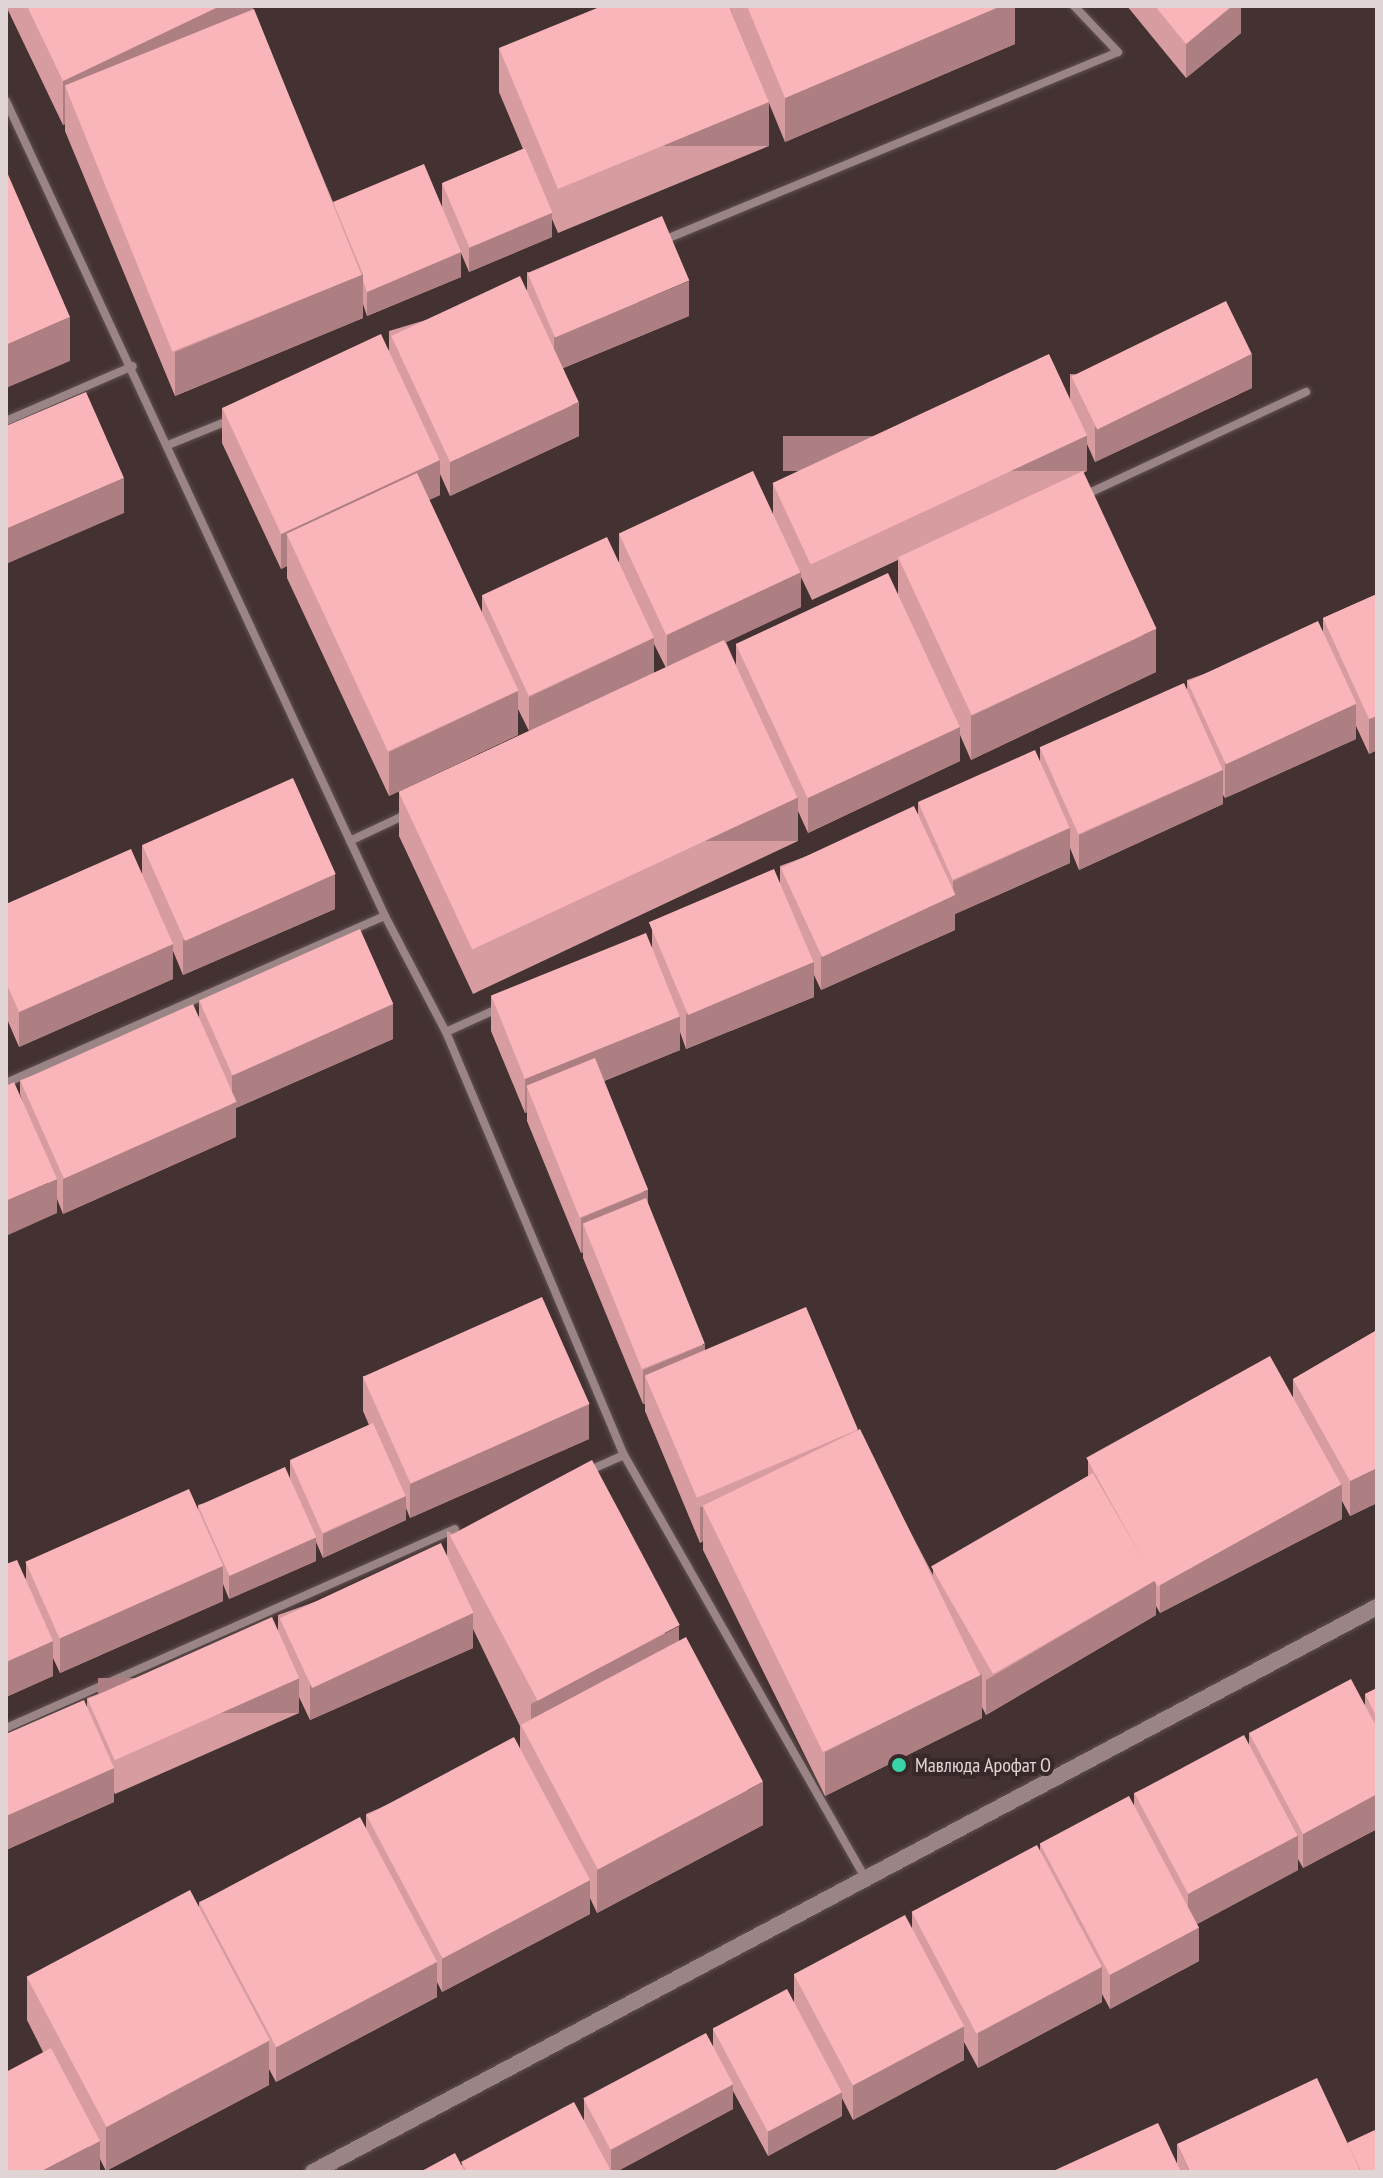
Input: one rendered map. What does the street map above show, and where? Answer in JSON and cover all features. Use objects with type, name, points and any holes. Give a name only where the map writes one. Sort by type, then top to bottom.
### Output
[{"type":"main road","points":[[313,2172],[867,1881],[1377,1607]]},
{"type":"street","points":[[650,246],[1118,52],[1074,6]]},
{"type":"street","points":[[6,101],[133,366],[385,916],[446,1032],[624,1455],[867,1881]]},
{"type":"street","points":[[6,421],[133,366]]},
{"type":"street","points":[[1077,499],[1306,392]]},
{"type":"street","points":[[168,445],[241,415]]},
{"type":"street","points":[[350,841],[421,807]]},
{"type":"street","points":[[6,1083],[385,916]]},
{"type":"street","points":[[446,1032],[504,1006]]},
{"type":"street","points":[[581,1474],[624,1455]]},
{"type":"street","points":[[6,1728],[466,1525]]},
{"type":"building","points":[[27,6],[220,6],[63,81]]},
{"type":"building","points":[[602,6],[729,6],[769,102],[558,189],[499,48]]},
{"type":"building","points":[[747,6],[1001,6],[785,98]]},
{"type":"building","points":[[1155,6],[1232,6],[1186,44]]},
{"type":"building","points":[[254,9],[362,275],[172,352],[65,85]]},
{"type":"building","points":[[525,148],[552,212],[470,248],[442,183]]},
{"type":"building","points":[[424,164],[461,252],[367,292],[363,274],[333,202]]},
{"type":"building","points":[[6,170],[70,317],[6,345]]},
{"type":"building","points":[[662,216],[689,280],[555,337],[528,273]]},
{"type":"building","points":[[520,276],[579,402],[450,462],[391,336]]},
{"type":"building","points":[[1226,301],[1252,354],[1097,429],[1071,376]]},
{"type":"building","points":[[381,334],[440,460],[281,534],[222,408]]},
{"type":"building","points":[[1049,354],[1087,436],[811,564],[773,483]]},
{"type":"building","points":[[86,392],[124,478],[6,529],[6,426]]},
{"type":"building","points":[[753,471],[800,573],[666,635],[619,534]]},
{"type":"building","points":[[1083,471],[1157,629],[972,715],[898,557]]},
{"type":"building","points":[[417,473],[518,691],[388,751],[286,534]]},
{"type":"building","points":[[607,537],[654,638],[529,696],[482,595]]},
{"type":"building","points":[[888,573],[960,727],[808,798],[736,644]]},
{"type":"building","points":[[1377,594],[1377,716],[1369,719],[1323,618]]},
{"type":"building","points":[[1318,621],[1356,703],[1226,764],[1187,682]]},
{"type":"building","points":[[724,640],[798,798],[472,949],[399,792]]},
{"type":"building","points":[[1184,683],[1223,770],[1078,834],[1040,747]]},
{"type":"building","points":[[1035,750],[1070,828],[953,880],[918,802]]},
{"type":"building","points":[[293,778],[336,874],[185,941],[142,845]]},
{"type":"building","points":[[914,806],[955,895],[822,957],[781,868]]},
{"type":"building","points":[[131,849],[173,944],[19,1012],[6,982],[6,904]]},
{"type":"building","points":[[774,869],[813,962],[688,1015],[649,922]]},
{"type":"building","points":[[360,929],[393,1004],[233,1075],[199,1001]]},
{"type":"building","points":[[646,933],[680,1016],[525,1079],[491,996]]},
{"type":"building","points":[[193,1004],[237,1102],[64,1179],[20,1081]]},
{"type":"building","points":[[595,1058],[648,1190],[580,1217],[526,1086]]},
{"type":"building","points":[[14,1082],[57,1179],[6,1201],[6,1086]]},
{"type":"building","points":[[646,1198],[705,1344],[642,1369],[583,1223]]},
{"type":"building","points":[[542,1297],[590,1404],[411,1484],[363,1377]]},
{"type":"building","points":[[806,1307],[858,1429],[697,1498],[645,1375]]},
{"type":"building","points":[[1377,1330],[1377,1468],[1350,1481],[1293,1379]]},
{"type":"building","points":[[1270,1356],[1341,1485],[1158,1586],[1086,1458]]},
{"type":"building","points":[[373,1423],[406,1496],[322,1533],[290,1460]]},
{"type":"building","points":[[860,1429],[980,1675],[823,1752],[703,1506]]},
{"type":"building","points":[[592,1460],[680,1625],[538,1701],[450,1536]]},
{"type":"building","points":[[285,1467],[316,1537],[230,1576],[198,1506]]},
{"type":"building","points":[[1093,1473],[1155,1580],[993,1674],[931,1566]]},
{"type":"building","points":[[189,1489],[223,1566],[60,1639],[25,1562]]},
{"type":"building","points":[[441,1543],[474,1613],[312,1688],[280,1618]]},
{"type":"building","points":[[17,1560],[53,1641],[6,1662],[6,1564]]},
{"type":"building","points":[[272,1617],[299,1678],[115,1760],[87,1699]]},
{"type":"building","points":[[686,1637],[763,1782],[598,1870],[521,1725]]},
{"type":"building","points":[[1351,1679],[1377,1728],[1377,1794],[1303,1834],[1249,1733]]},
{"type":"building","points":[[1377,1688],[1377,1718],[1365,1694]]},
{"type":"building","points":[[84,1700],[114,1768],[6,1816],[6,1734]]},
{"type":"building","points":[[1244,1735],[1298,1836],[1188,1894],[1135,1793]]},
{"type":"building","points":[[514,1737],[590,1880],[443,1958],[367,1815]]},
{"type":"building","points":[[1129,1796],[1199,1928],[1110,1975],[1040,1843]]},
{"type":"building","points":[[360,1817],[437,1962],[276,2047],[199,1902]]},
{"type":"building","points":[[1037,1845],[1102,1967],[976,2034],[912,1912]]},
{"type":"building","points":[[190,1890],[270,2040],[106,2127],[27,1977]]},
{"type":"building","points":[[905,1915],[964,2026],[853,2085],[794,1974]]},
{"type":"building","points":[[787,1989],[842,2092],[768,2132],[713,2028]]},
{"type":"building","points":[[706,2033],[733,2084],[610,2149],[583,2098]]},
{"type":"building","points":[[51,2048],[100,2141],[40,2172],[6,2172],[6,2072]]},
{"type":"building","points":[[1317,2078],[1361,2172],[1190,2172],[1177,2144]]},
{"type":"building","points":[[574,2102],[610,2169],[605,2172],[467,2172],[461,2162]]},
{"type":"building","points":[[1158,2123],[1181,2172],[1051,2172]]},
{"type":"building","points":[[1377,2129],[1377,2172],[1361,2172],[1347,2143]]},
{"type":"building","points":[[455,2153],[465,2172],[420,2172]]},
{"type":"place","name":"Мавлюда Арофат О","points":[[899,1765]]}]
